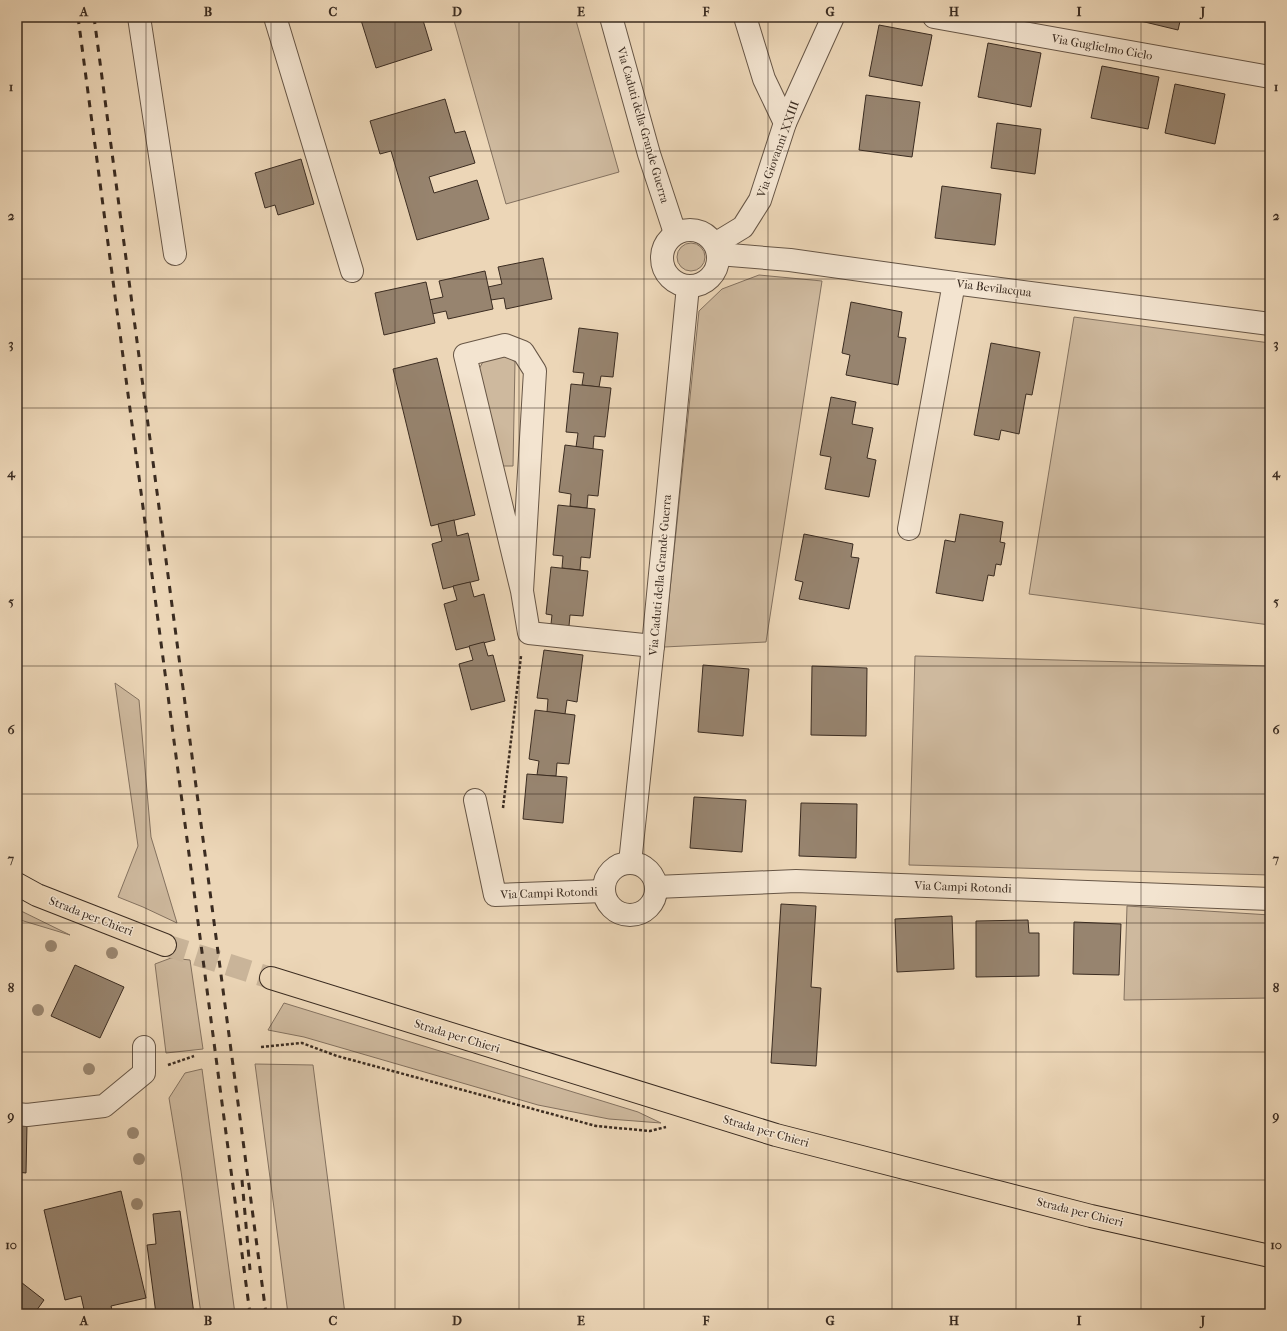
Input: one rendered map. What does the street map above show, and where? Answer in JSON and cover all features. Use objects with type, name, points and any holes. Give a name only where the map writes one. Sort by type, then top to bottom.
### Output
[{"type":"main road","name":"Strada per Chieri","points":[[17,884],[37,895],[166,945]]},
{"type":"main road","name":"Strada per Chieri","points":[[271,978],[776,1135],[1092,1216],[1270,1256]]},
{"type":"street","points":[[139,17],[175,254]]},
{"type":"street","points":[[275,17],[352,271]]},
{"type":"street","name":"Via Caduti della Grande Guerra","points":[[611,17],[649,154],[675,233]]},
{"type":"street","points":[[745,17],[764,79],[785,123]]},
{"type":"street","name":"Via Giovanni XXIII","points":[[717,249],[743,228],[760,200],[785,123],[833,17]]},
{"type":"street","name":"Via Guglielmo Cielo","points":[[934,17],[1270,77]]},
{"type":"street","points":[[690,229],[697,230],[710,238],[717,249],[716,270],[711,278],[696,286],[679,284],[671,279],[662,264],[664,247],[668,239],[675,233],[690,229]]},
{"type":"street","name":"Via Bevilacqua","points":[[717,249],[954,283],[1270,324]]},
{"type":"street","points":[[909,529],[954,283]]},
{"type":"street","name":"Via Caduti della Grande Guerra","points":[[630,863],[688,286]]},
{"type":"street","points":[[522,591],[535,371],[524,352],[505,345],[466,355],[522,591],[530,633],[653,646]]},
{"type":"street","name":"Via Campi Rotondi","points":[[475,800],[495,895],[604,891]]},
{"type":"street","points":[[630,863],[643,867],[649,872],[654,879],[656,887],[655,896],[649,907],[639,914],[630,915],[621,914],[614,910],[608,904],[604,891],[606,878],[611,871],[618,866],[630,863]]},
{"type":"street","name":"Via Campi Rotondi","points":[[656,887],[796,881],[1270,899]]},
{"type":"street","points":[[17,1114],[28,1115],[104,1106],[144,1073],[144,1047]]},
{"type":"path","points":[[484,842],[504,806],[522,647],[530,633]]},
{"type":"path","points":[[261,1047],[302,1043],[337,1056],[596,1126],[650,1132],[673,1125]]},
{"type":"shaded area","points":[[453,17],[575,17],[619,172],[506,204]]},
{"type":"shaded area","points":[[691,243],[701,247],[705,257],[701,267],[691,271],[681,267],[677,257],[681,247]]},
{"type":"shaded area","points":[[759,275],[822,281],[766,642],[664,647],[699,311],[722,289]]},
{"type":"shaded area","points":[[1074,317],[1270,343],[1270,625],[1029,594]]},
{"type":"shaded area","points":[[508,356],[515,362],[513,466],[499,466],[479,369],[484,360]]},
{"type":"shaded area","points":[[915,656],[1270,666],[1270,875],[909,865]]},
{"type":"shaded area","points":[[115,683],[139,700],[151,837],[177,923],[118,897],[138,846]]},
{"type":"shaded area","points":[[1127,906],[1270,915],[1270,998],[1124,1000]]},
{"type":"shaded area","points":[[17,909],[70,935],[17,919]]},
{"type":"shaded area","points":[[171,958],[190,960],[203,1049],[166,1053],[155,964]]},
{"type":"shaded area","points":[[284,1003],[638,1112],[661,1123],[609,1119],[538,1105],[304,1037],[268,1030]]},
{"type":"shaded area","points":[[255,1064],[313,1065],[345,1314],[288,1314]]},
{"type":"shaded area","points":[[202,1069],[235,1314],[201,1314],[169,1098],[185,1073]]},
{"type":"building","points":[[360,17],[422,17],[432,50],[376,68]]},
{"type":"building","points":[[1124,17],[1181,17],[1178,30]]},
{"type":"building","points":[[879,25],[932,35],[922,86],[869,76]]},
{"type":"building","points":[[988,43],[1041,53],[1031,107],[978,97]]},
{"type":"building","points":[[1102,66],[1159,77],[1148,129],[1091,118]]},
{"type":"building","points":[[1175,84],[1225,94],[1215,144],[1165,133]]},
{"type":"building","points":[[866,95],[920,102],[912,157],[859,150]]},
{"type":"building","points":[[445,99],[455,133],[465,131],[475,163],[429,177],[434,193],[477,180],[489,219],[417,240],[391,151],[380,154],[370,121]]},
{"type":"building","points":[[997,123],[1041,129],[1035,174],[991,168]]},
{"type":"building","points":[[301,159],[314,204],[278,215],[275,205],[265,208],[255,173]]},
{"type":"building","points":[[942,186],[1001,194],[995,245],[935,238]]},
{"type":"building","points":[[543,258],[552,299],[506,309],[504,298],[491,300],[488,287],[502,284],[498,267]]},
{"type":"building","points":[[485,271],[493,309],[448,319],[446,311],[432,314],[429,300],[443,297],[439,281]]},
{"type":"building","points":[[426,282],[435,323],[384,335],[375,293]]},
{"type":"building","points":[[851,302],[902,312],[898,337],[906,338],[898,385],[846,375],[850,355],[842,353]]},
{"type":"building","points":[[579,328],[618,333],[613,377],[601,376],[599,387],[582,385],[584,373],[573,372]]},
{"type":"building","points":[[991,343],[1040,352],[1032,395],[1026,394],[1019,434],[1001,430],[999,440],[974,435]]},
{"type":"building","points":[[437,358],[475,515],[431,526],[393,369]]},
{"type":"building","points":[[571,384],[611,388],[605,437],[594,436],[593,449],[576,447],[578,433],[566,432]]},
{"type":"building","points":[[831,397],[856,402],[852,424],[873,428],[867,458],[876,460],[869,497],[825,489],[831,457],[820,455]]},
{"type":"building","points":[[565,445],[603,450],[598,496],[588,495],[587,508],[570,506],[571,494],[559,492]]},
{"type":"building","points":[[558,505],[595,509],[590,558],[581,557],[580,570],[562,568],[563,556],[553,555]]},
{"type":"building","points":[[960,514],[1003,522],[1000,542],[1005,543],[1001,565],[996,564],[994,576],[988,575],[983,601],[936,593],[945,540],[955,542]]},
{"type":"building","points":[[454,520],[457,536],[468,533],[479,580],[443,589],[432,544],[442,541],[438,524]]},
{"type":"building","points":[[804,534],[853,544],[851,557],[859,558],[849,609],[799,599],[803,582],[795,580]]},
{"type":"building","points":[[551,567],[588,571],[583,616],[570,615],[569,626],[551,624],[552,615],[546,614]]},
{"type":"building","points":[[470,582],[474,597],[484,594],[495,640],[456,650],[444,604],[457,600],[453,586]]},
{"type":"building","points":[[484,642],[488,656],[493,655],[505,701],[471,710],[459,664],[473,660],[469,646]]},
{"type":"building","points":[[544,650],[583,655],[577,702],[567,700],[565,714],[547,712],[548,699],[537,698]]},
{"type":"building","points":[[703,665],[749,669],[743,736],[698,732]]},
{"type":"building","points":[[812,666],[867,668],[866,736],[811,735]]},
{"type":"building","points":[[535,710],[575,715],[569,764],[557,763],[556,776],[537,775],[539,761],[529,759]]},
{"type":"building","points":[[527,774],[567,777],[563,823],[523,819]]},
{"type":"building","points":[[694,797],[746,800],[742,852],[690,848]]},
{"type":"building","points":[[801,803],[857,804],[856,858],[799,856]]},
{"type":"building","points":[[781,904],[816,906],[811,987],[821,988],[816,1066],[771,1063]]},
{"type":"building","points":[[952,916],[954,969],[897,972],[895,919]]},
{"type":"building","points":[[1028,920],[1029,933],[1039,933],[1039,976],[976,977],[976,921]]},
{"type":"building","points":[[1074,922],[1121,924],[1119,975],[1073,974]]},
{"type":"building","points":[[75,965],[124,987],[100,1038],[51,1016]]},
{"type":"building","points":[[17,1124],[27,1124],[26,1173],[17,1172]]},
{"type":"building","points":[[121,1191],[146,1298],[111,1306],[113,1314],[85,1314],[81,1296],[65,1300],[44,1210]]},
{"type":"building","points":[[17,1195],[20,1195],[19,1215],[17,1217]]},
{"type":"building","points":[[180,1211],[194,1314],[156,1314],[147,1245],[156,1244],[153,1214]]},
{"type":"building","points":[[17,1279],[44,1300],[34,1314],[17,1314]]},
{"type":"tunnel","points":[[165,945],[271,978]]},
{"type":"railway","points":[[78,17],[250,1314]]},
{"type":"railway","points":[[94,17],[266,1314]]},
{"type":"railway","points":[[242,1180],[250,1270]]}]
